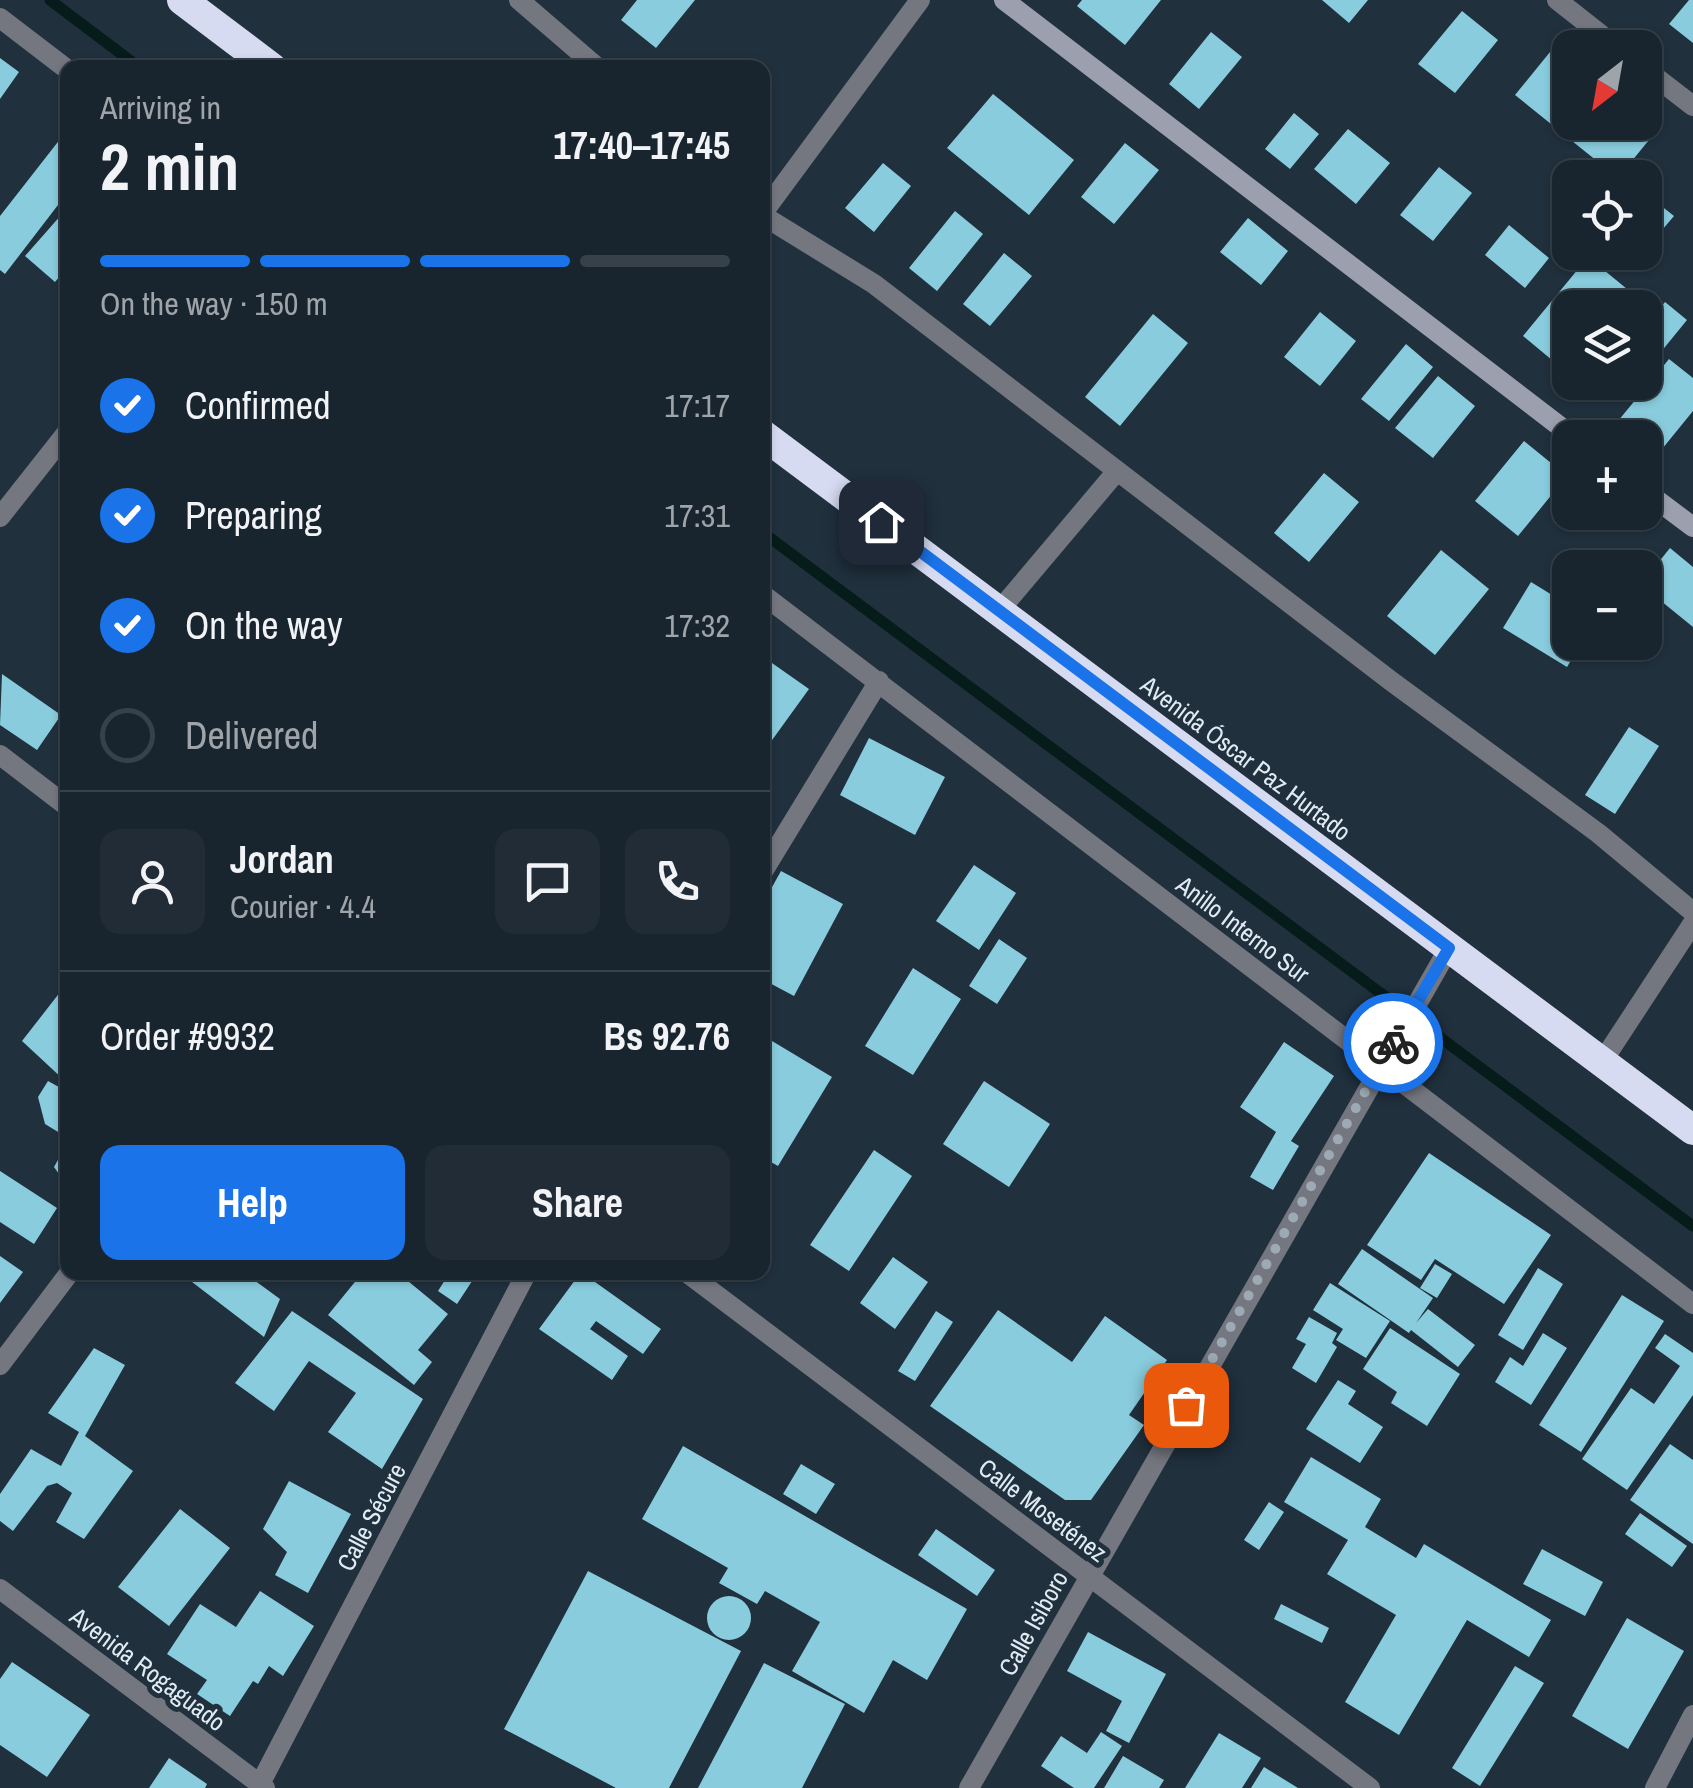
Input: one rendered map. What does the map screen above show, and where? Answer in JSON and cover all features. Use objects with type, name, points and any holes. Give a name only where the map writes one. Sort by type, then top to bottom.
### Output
[{"type":"highway","points":[[182,0],[261,60]]},
{"type":"highway","name":"Avenida Óscar Paz Hurtado","points":[[770,440],[1693,1130]]},
{"type":"street","points":[[519,0],[589,60]]},
{"type":"street","points":[[770,204],[920,0]]},
{"type":"street","points":[[1004,0],[1552,420]]},
{"type":"street","points":[[1557,0],[1595,30]]},
{"type":"street","points":[[0,18],[60,64]]},
{"type":"street","points":[[1662,82],[1693,106]]},
{"type":"street","points":[[770,220],[874,284],[1391,681],[1598,833],[1693,912]]},
{"type":"street","points":[[0,517],[60,441]]},
{"type":"street","points":[[999,611],[1117,471]]},
{"type":"street","points":[[1662,504],[1693,528]]},
{"type":"street","name":"Anillo Interno Sur","points":[[770,600],[1693,1304]]},
{"type":"street","points":[[770,859],[879,682]]},
{"type":"street","points":[[0,755],[60,801]]},
{"type":"street","points":[[1602,1062],[1693,923]]},
{"type":"street","name":"Calle Isiboro","points":[[969,1788],[1449,948]]},
{"type":"street","points":[[0,1365],[64,1280]]},
{"type":"street","name":"Calle Sécure","points":[[262,1786],[523,1280]]},
{"type":"street","name":"Calle Moseténez","points":[[697,1280],[1370,1788]]},
{"type":"street","name":"Avenida Rogaguado","points":[[0,1589],[262,1786]]},
{"type":"street","points":[[1656,1788],[1693,1715]]},
{"type":"building","points":[[637,0],[695,0],[656,48],[621,20]]},
{"type":"building","points":[[1082,0],[1161,0],[1125,45],[1077,6]]},
{"type":"building","points":[[1322,0],[1368,0],[1349,23]]},
{"type":"building","points":[[1693,0],[1693,43],[1669,24]]},
{"type":"building","points":[[1462,11],[1498,40],[1455,93],[1418,64]]},
{"type":"building","points":[[1211,32],[1242,57],[1199,109],[1169,84]]},
{"type":"building","points":[[1550,52],[1552,54],[1552,125],[1515,95]]},
{"type":"building","points":[[0,58],[19,72],[0,99]]},
{"type":"building","points":[[993,94],[1074,160],[1029,215],[947,148]]},
{"type":"building","points":[[1294,113],[1319,134],[1290,169],[1265,149]]},
{"type":"building","points":[[1348,129],[1390,163],[1356,204],[1314,169]]},
{"type":"building","points":[[60,139],[60,202],[5,274],[0,270],[0,216]]},
{"type":"building","points":[[1571,140],[1649,140],[1633,160],[1596,160]]},
{"type":"building","points":[[1125,143],[1159,170],[1114,224],[1081,197]]},
{"type":"building","points":[[883,163],[911,186],[874,232],[845,208]]},
{"type":"building","points":[[1439,167],[1472,193],[1433,241],[1400,215]]},
{"type":"building","points":[[1662,206],[1674,216],[1662,230]]},
{"type":"building","points":[[955,211],[983,234],[937,291],[909,268]]},
{"type":"building","points":[[60,216],[60,276],[55,282],[25,256]]},
{"type":"building","points":[[1248,218],[1288,251],[1261,285],[1220,252]]},
{"type":"building","points":[[1509,225],[1549,258],[1525,288],[1485,255]]},
{"type":"building","points":[[1004,253],[1032,276],[990,326],[963,304]]},
{"type":"building","points":[[1577,270],[1604,270],[1628,290],[1561,290]]},
{"type":"building","points":[[1552,301],[1552,360],[1523,336]]},
{"type":"building","points":[[1665,302],[1687,320],[1662,351]]},
{"type":"building","points":[[1320,312],[1356,341],[1320,386],[1284,357]]},
{"type":"building","points":[[1153,314],[1188,343],[1120,426],[1085,397]]},
{"type":"building","points":[[1406,344],[1433,367],[1389,421],[1361,399]]},
{"type":"building","points":[[1669,359],[1693,378],[1693,411],[1662,449],[1662,420],[1619,420],[1635,400],[1662,400],[1662,368]]},
{"type":"building","points":[[1438,376],[1475,406],[1433,458],[1395,428]]},
{"type":"building","points":[[1524,441],[1552,464],[1552,494],[1518,536],[1475,501]]},
{"type":"building","points":[[1324,473],[1359,502],[1309,562],[1274,533]]},
{"type":"building","points":[[1670,548],[1693,567],[1693,627],[1662,602],[1662,558]]},
{"type":"building","points":[[1441,550],[1489,589],[1435,655],[1387,616]]},
{"type":"building","points":[[1531,582],[1552,595],[1552,658],[1503,628]]},
{"type":"building","points":[[770,662],[809,689],[770,743]]},
{"type":"building","points":[[2,674],[60,714],[37,750],[0,725]]},
{"type":"building","points":[[1629,727],[1659,746],[1615,814],[1585,795]]},
{"type":"building","points":[[869,738],[945,777],[915,835],[840,795]]},
{"type":"building","points":[[974,865],[1016,893],[979,950],[936,921]]},
{"type":"building","points":[[781,871],[843,904],[794,996],[770,983],[770,891]]},
{"type":"building","points":[[999,939],[1027,958],[997,1004],[969,986]]},
{"type":"building","points":[[913,968],[961,999],[913,1075],[865,1046]]},
{"type":"building","points":[[60,992],[60,1076],[22,1041]]},
{"type":"building","points":[[770,1040],[832,1077],[778,1166],[770,1162]]},
{"type":"building","points":[[1284,1042],[1334,1076],[1291,1141],[1299,1146],[1273,1190],[1250,1177],[1276,1132],[1240,1107]]},
{"type":"building","points":[[48,1081],[60,1088],[60,1133],[45,1124],[38,1097]]},
{"type":"building","points":[[984,1081],[1050,1124],[1009,1187],[943,1144]]},
{"type":"building","points":[[874,1150],[912,1176],[849,1271],[810,1245]]},
{"type":"building","points":[[1429,1153],[1551,1235],[1504,1304],[1435,1259],[1421,1280],[1367,1245]]},
{"type":"building","points":[[0,1171],[57,1208],[34,1244],[0,1222]]},
{"type":"building","points":[[1362,1249],[1433,1298],[1416,1323],[1428,1309],[1475,1345],[1458,1367],[1411,1330],[1409,1333],[1338,1284]]},
{"type":"building","points":[[0,1256],[23,1272],[0,1303]]},
{"type":"building","points":[[893,1257],[928,1282],[895,1329],[860,1303]]},
{"type":"building","points":[[1435,1264],[1452,1274],[1437,1298],[1420,1288]]},
{"type":"building","points":[[1538,1268],[1563,1284],[1523,1350],[1498,1335]]},
{"type":"building","points":[[189,1280],[254,1280],[280,1299],[264,1337]]},
{"type":"building","points":[[356,1280],[407,1280],[448,1314],[418,1350],[432,1362],[414,1385],[328,1315]]},
{"type":"building","points":[[445,1280],[473,1280],[457,1304],[438,1291]]},
{"type":"building","points":[[575,1280],[592,1280],[661,1329],[643,1354],[596,1321],[590,1329],[628,1356],[612,1380],[539,1329]]},
{"type":"building","points":[[1330,1283],[1390,1321],[1366,1358],[1336,1340],[1343,1329],[1313,1310]]},
{"type":"building","points":[[1622,1295],[1664,1321],[1581,1452],[1539,1425]]},
{"type":"building","points":[[998,1310],[1072,1362],[1105,1316],[1167,1360],[1129,1415],[1144,1425],[1091,1500],[1065,1500],[930,1406]]},
{"type":"building","points":[[292,1311],[423,1399],[382,1469],[328,1432],[356,1393],[309,1361],[274,1411],[235,1383]]},
{"type":"building","points":[[936,1311],[953,1322],[915,1381],[898,1371]]},
{"type":"building","points":[[1309,1317],[1337,1333],[1332,1343],[1337,1347],[1316,1383],[1292,1368],[1306,1344],[1296,1339]]},
{"type":"building","points":[[1390,1328],[1460,1374],[1427,1426],[1391,1403],[1397,1392],[1363,1369]]},
{"type":"building","points":[[1543,1333],[1567,1348],[1531,1405],[1495,1382],[1510,1357],[1523,1366]]},
{"type":"building","points":[[1665,1334],[1693,1353],[1693,1395],[1627,1490],[1582,1459],[1631,1388],[1654,1404],[1680,1366],[1655,1348]]},
{"type":"building","points":[[94,1348],[125,1365],[85,1436],[133,1471],[84,1539],[56,1522],[72,1493],[57,1483],[47,1486],[13,1531],[0,1521],[0,1494],[31,1449],[61,1466],[79,1432],[48,1413]]},
{"type":"building","points":[[1338,1380],[1356,1391],[1348,1404],[1383,1427],[1360,1463],[1306,1429]]},
{"type":"building","points":[[1670,1444],[1693,1460],[1693,1544],[1630,1500]]},
{"type":"building","points":[[683,1446],[967,1609],[927,1680],[893,1660],[864,1713],[792,1671],[820,1622],[765,1591],[757,1604],[719,1583],[728,1568],[642,1519]]},
{"type":"building","points":[[1311,1457],[1381,1499],[1365,1527],[1416,1558],[1424,1544],[1551,1620],[1529,1657],[1467,1620],[1399,1735],[1345,1702],[1396,1615],[1327,1574],[1348,1540],[1284,1502]]},
{"type":"building","points":[[801,1464],[835,1484],[816,1514],[783,1494]]},
{"type":"building","points":[[289,1481],[351,1514],[308,1593],[275,1575],[287,1552],[263,1529]]},
{"type":"building","points":[[1269,1502],[1284,1512],[1259,1550],[1244,1540]]},
{"type":"building","points":[[180,1509],[230,1548],[169,1626],[118,1587]]},
{"type":"building","points":[[1640,1513],[1687,1546],[1672,1567],[1625,1534]]},
{"type":"building","points":[[936,1529],[995,1570],[977,1596],[918,1555]]},
{"type":"building","points":[[1542,1549],[1603,1582],[1585,1616],[1523,1584]]},
{"type":"building","points":[[588,1571],[741,1651],[669,1788],[616,1788],[504,1729]]},
{"type":"building","points":[[260,1591],[314,1626],[283,1676],[269,1666],[258,1684],[253,1681],[230,1716],[197,1694],[207,1680],[167,1654],[200,1604],[236,1627]]},
{"type":"building","points":[[729,1596],[744,1603],[751,1618],[744,1633],[729,1640],[714,1633],[707,1618],[714,1603]]},
{"type":"building","points":[[1281,1604],[1329,1628],[1322,1643],[1274,1619]]},
{"type":"building","points":[[1627,1618],[1684,1651],[1628,1749],[1572,1716]]},
{"type":"building","points":[[1088,1632],[1166,1674],[1129,1743],[1106,1731],[1122,1701],[1067,1671]]},
{"type":"building","points":[[12,1662],[90,1715],[47,1777],[0,1745],[0,1679]]},
{"type":"building","points":[[764,1663],[845,1704],[802,1788],[698,1788]]},
{"type":"building","points":[[1515,1666],[1544,1683],[1480,1786],[1452,1768]]},
{"type":"building","points":[[1101,1732],[1122,1746],[1094,1788],[1074,1788],[1041,1766],[1061,1736],[1087,1753]]},
{"type":"building","points":[[1219,1733],[1261,1758],[1242,1788],[1185,1788]]},
{"type":"building","points":[[1123,1756],[1164,1780],[1159,1788],[1104,1788]]},
{"type":"building","points":[[169,1758],[207,1784],[205,1788],[149,1788]]},
{"type":"building","points":[[1264,1767],[1298,1788],[1251,1788]]},
{"type":"waterway","points":[[50,0],[129,60]]},
{"type":"waterway","points":[[770,538],[1693,1226]]},
{"type":"way so far","points":[[1186,1405],[1393,1043]]},
{"type":"route","points":[[881,522],[1449,948],[1393,1043]]}]
